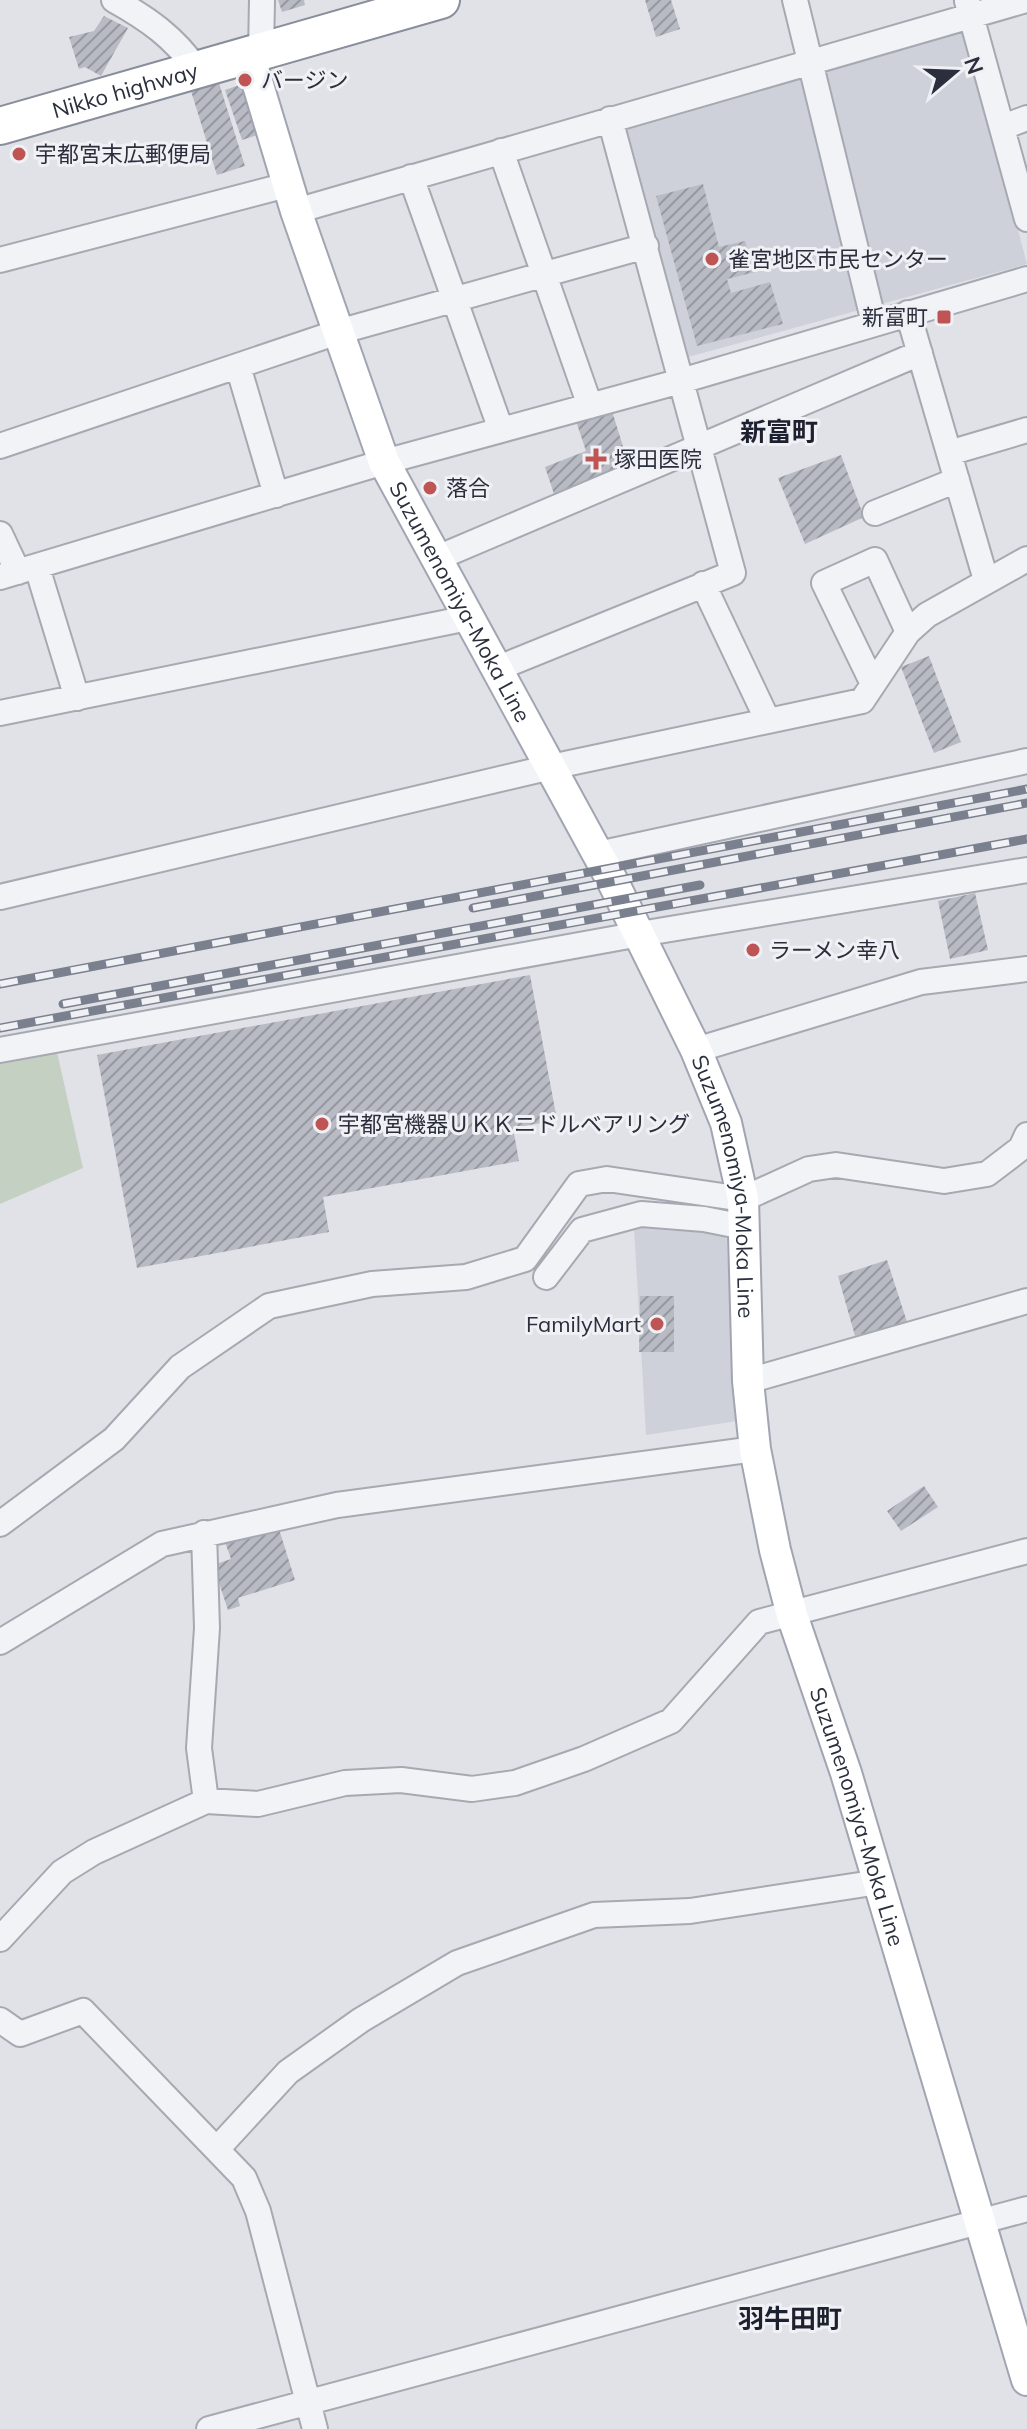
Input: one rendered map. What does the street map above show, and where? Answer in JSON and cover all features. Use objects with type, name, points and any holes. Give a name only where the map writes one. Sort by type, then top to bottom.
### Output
[{"type":"highway","name":"Nikko highway","points":[[0,126],[441,0]]},
{"type":"main road","name":"Suzumenomiya-Moka Line","points":[[255,53],[291,198],[384,462],[640,934],[696,1050],[726,1123],[743,1213],[748,1381],[764,1502],[792,1615],[879,1882],[1027,2380]]},
{"type":"street","points":[[114,0],[155,23],[181,47],[197,70]]},
{"type":"street","points":[[255,53],[262,0]]},
{"type":"street","points":[[795,0],[874,323]]},
{"type":"street","points":[[0,260],[291,198],[411,177],[811,60],[969,7],[1026,0]]},
{"type":"street","points":[[969,7],[1027,219]]},
{"type":"street","points":[[1003,127],[1027,118]]},
{"type":"street","points":[[496,669],[733,573],[610,119]]},
{"type":"street","points":[[501,151],[590,406]]},
{"type":"street","points":[[411,177],[501,430]]},
{"type":"street","points":[[0,446],[338,332],[646,246]]},
{"type":"street","points":[[18,572],[384,462],[681,381],[1027,279]]},
{"type":"street","points":[[908,313],[986,580]]},
{"type":"street","points":[[435,559],[920,353]]},
{"type":"street","points":[[238,366],[276,495]]},
{"type":"street","points":[[949,453],[1027,430]]},
{"type":"street","points":[[875,513],[957,480]]},
{"type":"street","points":[[0,534],[77,698]]},
{"type":"street","points":[[0,897],[551,767],[862,701],[908,632],[927,615],[1027,559]]},
{"type":"street","points":[[873,684],[824,583],[875,560],[908,632]]},
{"type":"street","points":[[703,584],[768,721]]},
{"type":"street","points":[[0,713],[468,618]]},
{"type":"street","points":[[598,854],[1027,761]]},
{"type":"street","points":[[0,1050],[640,934],[1027,870]]},
{"type":"street","points":[[696,1050],[921,982],[1027,969]]},
{"type":"street","points":[[546,1277],[582,1230],[641,1214],[704,1219],[743,1213],[809,1169],[836,1165],[944,1181],[987,1174],[1021,1148],[1027,1135]]},
{"type":"street","points":[[0,1524],[114,1439],[180,1367],[269,1306],[372,1284],[466,1277],[525,1259],[579,1184],[607,1179],[743,1213]]},
{"type":"street","points":[[748,1381],[1027,1301]]},
{"type":"street","points":[[0,1642],[162,1544],[204,1533],[337,1505],[755,1449]]},
{"type":"street","points":[[204,1533],[207,1628],[199,1748],[206,1801]]},
{"type":"street","points":[[0,1939],[62,1872],[94,1852],[206,1801],[258,1804],[345,1783],[401,1780],[472,1789],[515,1783],[584,1759],[671,1721],[759,1622],[1027,1551]]},
{"type":"street","points":[[217,2149],[288,2072],[361,2020],[457,1963],[594,1915],[690,1911],[879,1882]]},
{"type":"street","points":[[0,2020],[20,2034],[83,2011],[244,2178],[258,2211],[315,2429]]},
{"type":"street","points":[[209,2429],[1027,2209]]},
{"type":"shaded area","points":[[965,31],[1027,264],[688,357],[627,129]]},
{"type":"shaded area","points":[[700,1202],[725,1211],[737,1421],[646,1435],[634,1227],[675,1231],[683,1204]]},
{"type":"green space","points":[[57,1052],[83,1168],[0,1204],[0,1064]]},
{"type":"building","points":[[278,0],[304,0],[305,5],[282,12]]},
{"type":"building","points":[[645,0],[671,0],[680,29],[656,37]]},
{"type":"building","points":[[104,16],[128,28],[101,76],[85,67],[79,69],[69,37],[94,31]]},
{"type":"building","points":[[219,83],[245,166],[217,175],[191,91]]},
{"type":"building","points":[[245,83],[261,134],[242,140],[225,90]]},
{"type":"building","name":"雀宮地区市民センター","points":[[703,184],[719,247],[745,241],[755,272],[727,279],[731,293],[770,282],[783,324],[697,346],[656,196]]},
{"type":"building","name":"塚田医院","points":[[612,411],[629,466],[554,494],[545,467],[586,451],[576,421]]},
{"type":"building","points":[[841,455],[864,517],[805,544],[778,478]]},
{"type":"building","points":[[929,656],[961,742],[934,753],[901,667]]},
{"type":"building","points":[[975,893],[988,950],[950,959],[938,901]]},
{"type":"building","name":"宇都宮機器ＵＫＫニドルベアリング","points":[[530,975],[557,1120],[513,1128],[519,1161],[323,1197],[329,1232],[137,1268],[97,1055]]},
{"type":"building","points":[[887,1260],[907,1322],[855,1336],[838,1276]]},
{"type":"building","name":"FamilyMart","points":[[640,1296],[674,1296],[674,1352],[639,1352]]},
{"type":"building","points":[[924,1486],[938,1507],[901,1531],[887,1511]]},
{"type":"building","points":[[278,1526],[295,1580],[238,1598],[240,1606],[228,1610],[213,1565],[231,1559],[225,1542]]},
{"type":"railway","points":[[0,984],[1027,789]]},
{"type":"railway","points":[[473,908],[1027,803]]},
{"type":"railway","points":[[0,1028],[1027,839]]},
{"type":"railway","points":[[63,1004],[700,885]]},
{"type":"place","name":"バージン","points":[[245,80]]},
{"type":"place","name":"宇都宮末広郵便局","points":[[19,154]]},
{"type":"place","name":"雀宮地区市民センター","points":[[712,259]]},
{"type":"place","name":"新富町","points":[[944,317]]},
{"type":"place","name":"塚田医院","points":[[596,459]]},
{"type":"place","name":"落合","points":[[430,488]]},
{"type":"place","name":"ラーメン幸八","points":[[753,950]]},
{"type":"place","name":"宇都宮機器ＵＫＫニドルベアリング","points":[[322,1124]]},
{"type":"place","name":"FamilyMart","points":[[657,1324]]},
{"type":"district","name":"新富町","points":[[779,431]]},
{"type":"district","name":"羽牛田町","points":[[790,2318]]}]
